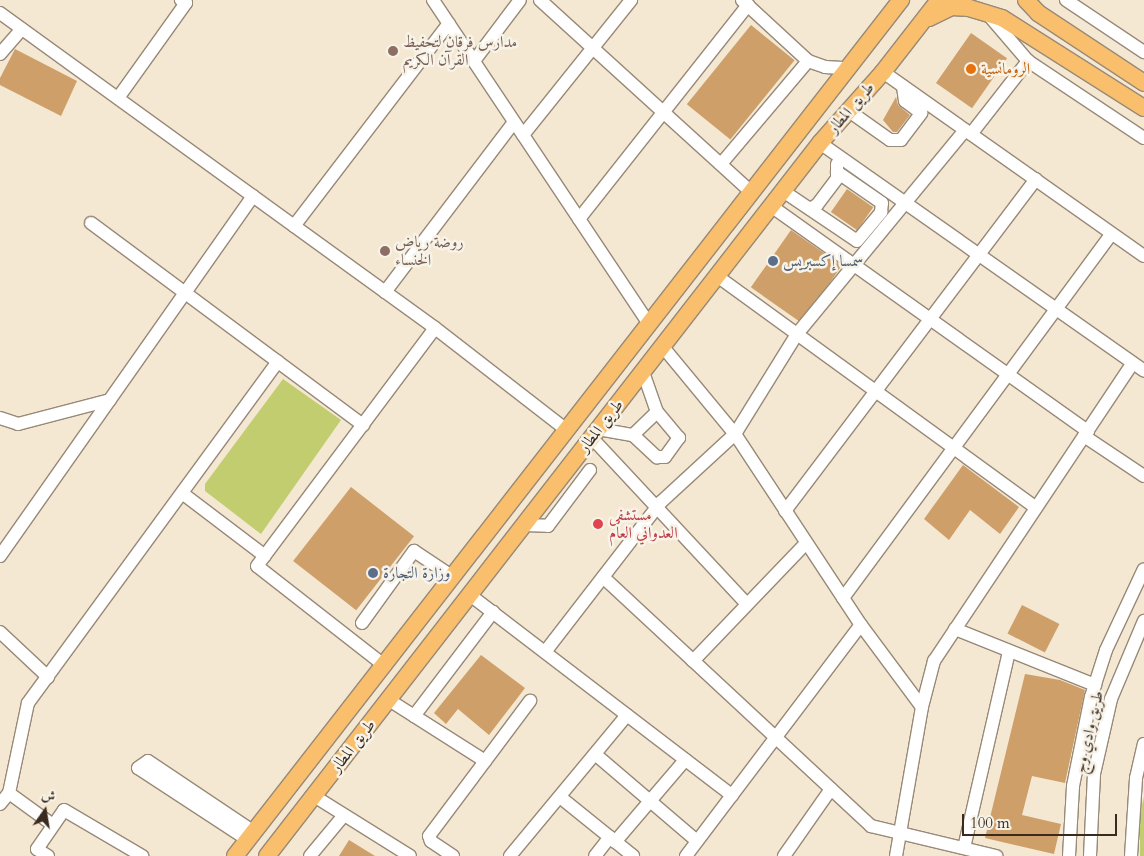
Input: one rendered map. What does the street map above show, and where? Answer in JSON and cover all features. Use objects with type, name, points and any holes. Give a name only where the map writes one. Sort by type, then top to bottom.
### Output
[{"type":"main road","name":"طريق المطار","points":[[235,856],[453,577],[565,429],[901,0]]},
{"type":"main road","name":"طريق المطار","points":[[267,856],[820,143],[883,72],[939,0]]},
{"type":"main road","points":[[1026,0],[1038,13],[1144,83]]},
{"type":"main road","points":[[919,26],[939,11],[952,7],[986,12],[1020,28],[1144,108]]},
{"type":"street","points":[[118,98],[186,4],[181,0]]},
{"type":"street","points":[[433,0],[649,324]]},
{"type":"street","points":[[474,62],[520,0]]},
{"type":"street","points":[[540,0],[592,50],[751,192]]},
{"type":"street","points":[[523,135],[631,0]]},
{"type":"street","points":[[1066,0],[1080,4],[1144,52]]},
{"type":"street","points":[[579,219],[745,3],[808,61],[825,67],[848,68]]},
{"type":"street","points":[[986,12],[1028,61],[1144,138]]},
{"type":"street","points":[[0,13],[435,328],[565,429]]},
{"type":"street","points":[[294,226],[449,23]]},
{"type":"street","points":[[0,54],[22,29]]},
{"type":"street","points":[[720,164],[808,61]]},
{"type":"street","points":[[545,652],[657,507],[734,434],[797,334],[905,203],[1028,61]]},
{"type":"street","points":[[883,72],[1036,178],[1144,256]]},
{"type":"street","points":[[849,111],[890,140],[901,140],[921,113],[905,101],[902,86]]},
{"type":"street","points":[[385,292],[514,122]]},
{"type":"street","points":[[820,143],[1144,371]]},
{"type":"street","points":[[810,209],[817,205],[837,178],[836,156]]},
{"type":"street","points":[[783,191],[857,241],[881,212],[882,203],[837,172]]},
{"type":"street","points":[[785,510],[1036,178]]},
{"type":"street","points":[[0,556],[253,196]]},
{"type":"street","points":[[771,206],[1007,374],[1144,476]]},
{"type":"street","points":[[91,223],[363,425]]},
{"type":"street","points":[[842,598],[1111,234]]},
{"type":"street","points":[[717,276],[1036,508]]},
{"type":"street","points":[[384,666],[257,566],[435,328]]},
{"type":"street","points":[[663,346],[734,434],[861,626],[922,707]]},
{"type":"street","points":[[0,804],[9,794],[28,703],[278,362]]},
{"type":"street","points":[[896,856],[922,707],[934,661],[1133,363]]},
{"type":"street","points":[[595,434],[633,435],[657,457],[664,457],[679,438],[657,412],[643,372]]},
{"type":"street","points":[[0,418],[18,424],[110,400]]},
{"type":"street","points":[[633,435],[657,412]]},
{"type":"street","points":[[595,434],[657,507],[747,604]]},
{"type":"street","points":[[524,525],[548,526],[590,470]]},
{"type":"street","points":[[182,493],[265,556]]},
{"type":"street","points":[[693,661],[806,543]]},
{"type":"street","points":[[362,623],[414,552],[453,577]]},
{"type":"street","points":[[1069,856],[1073,786],[1081,736],[1095,685],[1110,642],[1144,569]]},
{"type":"street","points":[[603,577],[871,826],[996,856]]},
{"type":"street","points":[[470,595],[732,796]]},
{"type":"street","points":[[414,716],[493,612]]},
{"type":"street","name":"طريق وادي وج","points":[[1090,856],[1094,774],[1111,699],[1144,621]]},
{"type":"street","points":[[686,856],[861,626]]},
{"type":"street","points":[[955,629],[1095,685]]},
{"type":"street","points":[[0,632],[48,677]]},
{"type":"street","points":[[964,848],[1009,651]]},
{"type":"street","points":[[389,700],[485,761]]},
{"type":"street","points":[[453,856],[431,841],[429,836],[530,701]]},
{"type":"street","points":[[510,856],[628,715]]},
{"type":"street","points":[[1131,856],[1136,778],[1144,744]]},
{"type":"street","points":[[595,754],[697,842]]},
{"type":"street","points":[[595,856],[649,802],[685,760]]},
{"type":"street","points":[[170,783],[251,836]]},
{"type":"street","points":[[784,856],[831,789]]},
{"type":"street","points":[[9,794],[53,825]]},
{"type":"street","points":[[314,796],[410,856]]},
{"type":"street","points":[[560,796],[633,856]]},
{"type":"street","points":[[48,856],[37,849],[64,810],[142,856]]},
{"type":"street","points":[[310,856],[344,815]]},
{"type":"street","points":[[1075,856],[1090,842]]},
{"type":"green space","points":[[283,379],[341,420],[261,534],[205,491],[205,484]]},
{"type":"green space","points":[[1144,797],[1144,856],[1140,856],[1140,813]]},
{"type":"building","points":[[751,25],[795,60],[730,140],[687,104]]},
{"type":"building","name":"الرومانسية","points":[[971,33],[1007,58],[972,108],[936,83]]},
{"type":"building","points":[[15,49],[77,81],[61,116],[0,85],[0,78]]},
{"type":"building","points":[[896,97],[898,105],[910,115],[897,132],[893,132],[883,120]]},
{"type":"building","points":[[847,189],[873,207],[857,230],[831,212]]},
{"type":"building","points":[[791,230],[842,266],[802,323],[751,287]]},
{"type":"building","points":[[963,465],[1019,507],[1000,534],[970,510],[949,540],[924,519]]},
{"type":"building","points":[[351,487],[414,536],[356,610],[293,561]]},
{"type":"building","points":[[1022,605],[1059,624],[1045,653],[1007,634]]},
{"type":"building","points":[[481,655],[525,688],[489,735],[458,709],[446,724],[434,713]]},
{"type":"building","points":[[1025,674],[1060,680],[1085,690],[1065,783],[1032,776],[1022,815],[1061,824],[1054,854],[985,838]]},
{"type":"building","points":[[349,840],[375,856],[339,856]]},
{"type":"place","name":"مدارس فرقان لتحفيظ القرآن الكريم","points":[[393,51]]},
{"type":"place","name":"الرومانسية","points":[[971,69]]},
{"type":"place","name":"روضة رياض الخنساء","points":[[385,251]]},
{"type":"place","name":"سمسا إكسبريس","points":[[773,261]]},
{"type":"place","name":"مستشفى العدواني العام","points":[[598,524]]},
{"type":"place","name":"وزارة التجارة","points":[[373,573]]}]
